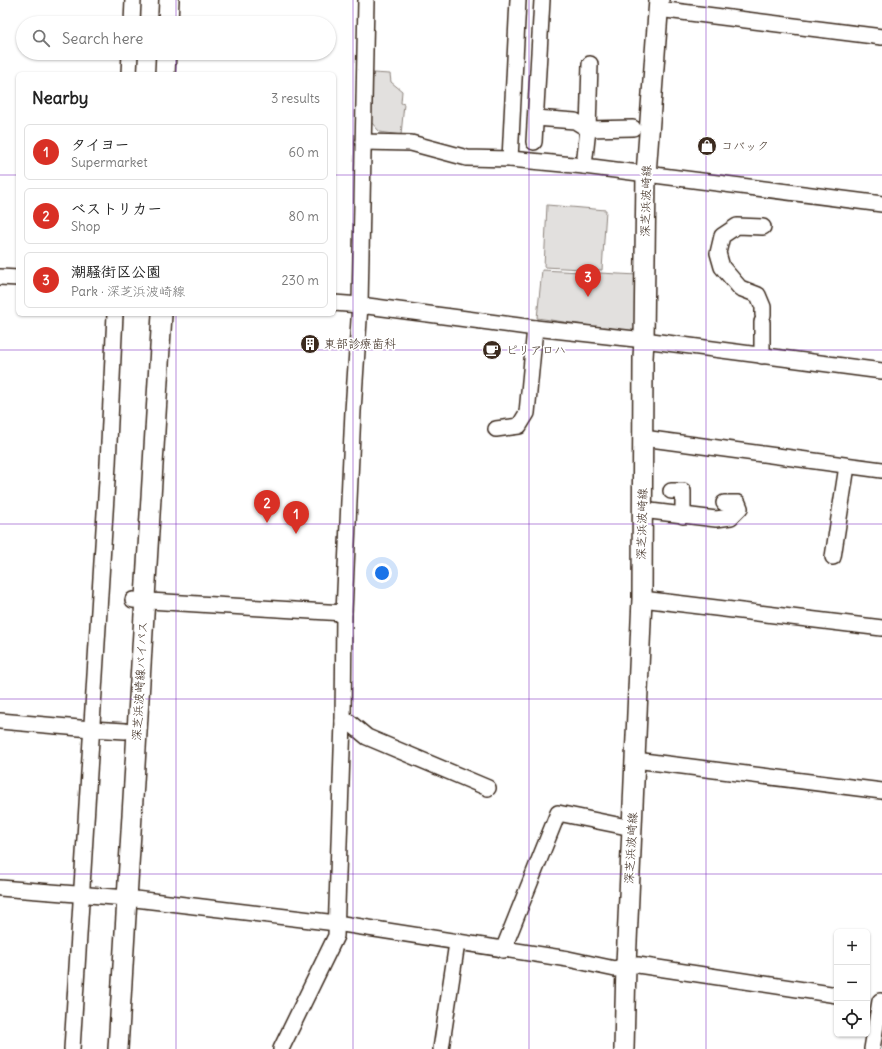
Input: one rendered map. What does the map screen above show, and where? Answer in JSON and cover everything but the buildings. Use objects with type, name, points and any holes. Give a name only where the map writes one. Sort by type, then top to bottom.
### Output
[{"type":"main road","points":[[168,16],[169,0]]},
{"type":"main road","points":[[179,16],[180,0]]},
{"type":"main road","name":"深芝浜波崎線","points":[[624,1049],[626,965],[642,599],[643,358],[646,174],[658,4]]},
{"type":"main road","points":[[165,72],[166,60]]},
{"type":"main road","points":[[176,72],[177,60]]},
{"type":"main road","name":"深芝浜波崎線バイパス","points":[[107,1049],[122,898],[139,601],[151,316]]},
{"type":"main road","name":"深芝浜波崎線バイパス","points":[[118,1049],[125,731],[139,601],[162,316]]},
{"type":"street","points":[[132,16],[133,0]]},
{"type":"street","points":[[281,1049],[336,936],[343,721],[344,613],[353,411],[360,305],[366,0]]},
{"type":"street","points":[[510,159],[518,0]]},
{"type":"street","points":[[534,142],[542,0]]},
{"type":"street","points":[[658,4],[882,37]]},
{"type":"street","points":[[129,72],[130,60]]},
{"type":"street","points":[[584,166],[588,129],[590,64]]},
{"type":"street","points":[[536,118],[575,121],[588,129],[633,128]]},
{"type":"street","points":[[363,142],[411,143],[467,158],[510,159],[584,166],[882,204]]},
{"type":"street","points":[[762,356],[763,307],[758,295],[740,288],[722,267],[718,254],[722,236],[737,226],[763,227]]},
{"type":"street","points":[[0,277],[16,278]]},
{"type":"street","points":[[336,303],[644,340],[882,371]]},
{"type":"street","points":[[72,1049],[108,464],[115,316]]},
{"type":"street","points":[[496,429],[519,426],[527,413],[535,328]]},
{"type":"street","points":[[643,438],[882,470]]},
{"type":"street","points":[[833,557],[847,466]]},
{"type":"street","points":[[671,490],[683,491],[683,516]]},
{"type":"street","points":[[642,510],[716,519],[731,517],[740,508],[738,503],[724,503]]},
{"type":"street","points":[[642,599],[882,628]]},
{"type":"street","points":[[139,601],[344,613]]},
{"type":"street","points":[[0,721],[125,731]]},
{"type":"street","points":[[343,721],[350,722],[367,737],[488,788]]},
{"type":"street","points":[[635,760],[882,791]]},
{"type":"street","points":[[503,950],[558,813],[632,828]]},
{"type":"street","points":[[0,888],[81,893],[336,923],[568,959],[615,969],[626,965],[638,965],[834,995]]},
{"type":"street","points":[[441,1049],[458,943]]},
{"type":"street","points":[[872,1049],[876,1001]]},
{"type":"shaded area","points":[[373,73],[390,74],[391,82],[402,91],[401,103],[404,104],[401,135],[380,132],[370,121]]},
{"type":"shaded area","points":[[547,205],[606,210],[602,270],[544,267]]},
{"type":"shaded area","points":[[542,270],[638,275],[637,324],[632,332],[537,318]]},
{"type":"place","name":"コバック","points":[[707,146]]},
{"type":"place","name":"潮騒街区公園","points":[[588,297]]},
{"type":"place","name":"東部診療歯科","points":[[310,344]]},
{"type":"place","name":"ピリアロハ","points":[[492,350]]},
{"type":"place","name":"ベストリカー","points":[[267,523]]},
{"type":"place","name":"タイヨー","points":[[296,534]]}]
